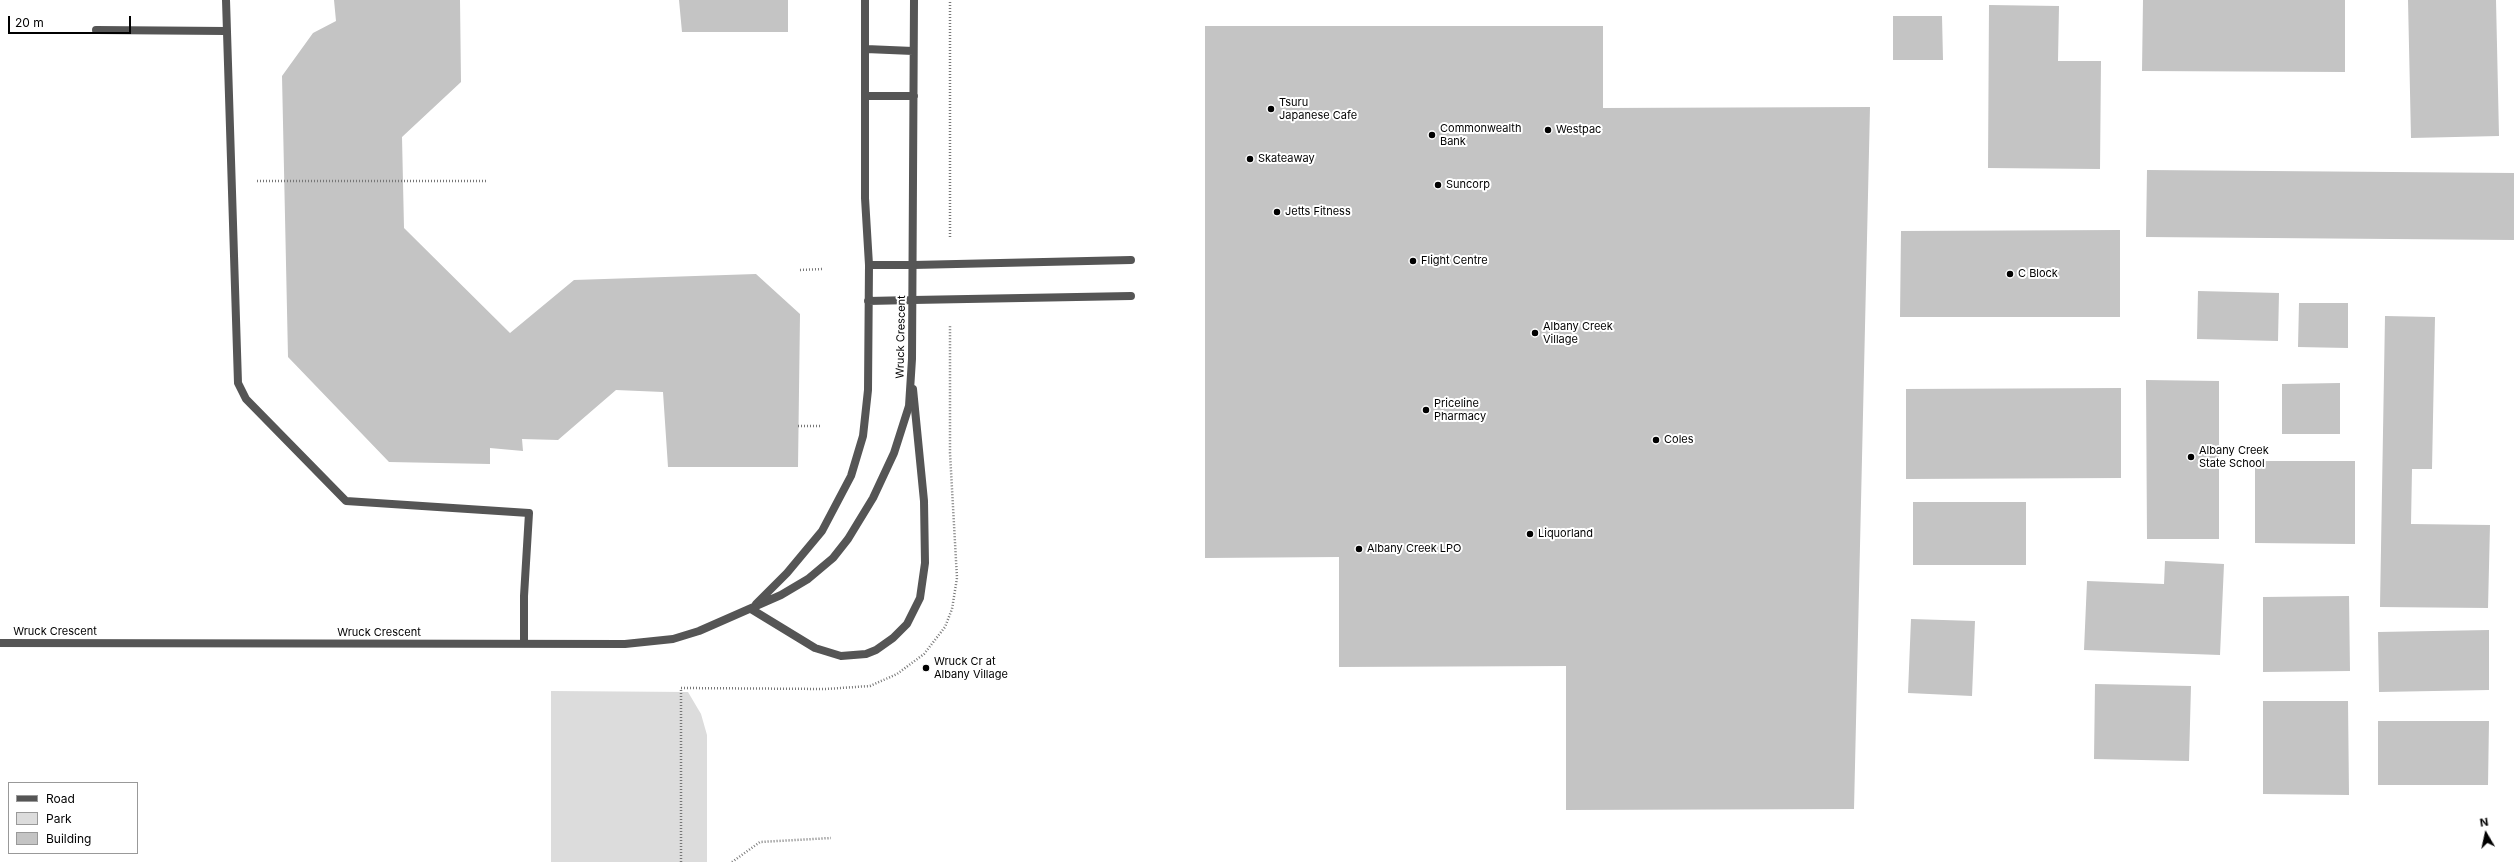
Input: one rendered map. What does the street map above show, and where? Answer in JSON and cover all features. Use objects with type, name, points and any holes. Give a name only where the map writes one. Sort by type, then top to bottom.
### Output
[{"type":"street","points":[[226,0],[230,181],[238,383],[246,398],[346,501],[529,513],[524,596],[524,644]]},
{"type":"street","name":"Wruck Crescent","points":[[751,609],[810,546],[838,502],[851,476],[860,449],[866,412],[869,265],[865,198],[865,0]]},
{"type":"street","name":"Wruck Crescent","points":[[0,643],[625,644],[658,641],[699,631],[795,588],[820,570],[848,539],[873,498],[894,453],[906,420],[912,380],[914,0]]},
{"type":"street","points":[[96,30],[226,31]]},
{"type":"street","points":[[866,50],[914,51]]},
{"type":"street","points":[[865,96],[914,96]]},
{"type":"street","points":[[869,265],[1131,260]]},
{"type":"street","points":[[868,301],[1131,296]]},
{"type":"street","points":[[751,609],[815,648],[841,656],[866,654],[876,650],[893,638],[907,624],[920,598],[925,563],[924,501],[912,380]]},
{"type":"path","points":[[230,181],[487,181]]},
{"type":"path","points":[[800,270],[822,269]]},
{"type":"path","points":[[798,426],[822,426]]},
{"type":"path","points":[[681,862],[681,688],[732,687]]},
{"type":"path","points":[[732,862],[760,842],[831,838]]},
{"type":"green space","points":[[551,691],[688,692],[701,714],[707,735],[707,862],[551,862]]},
{"type":"building","points":[[334,0],[460,0],[461,82],[402,137],[404,228],[510,333],[574,280],[756,274],[800,314],[798,467],[668,467],[663,392],[616,390],[558,440],[522,439],[523,451],[490,448],[490,464],[389,462],[288,357],[282,76],[313,33],[336,21]]},
{"type":"building","points":[[679,0],[788,0],[788,32],[682,32]]},
{"type":"building","points":[[2143,0],[2345,0],[2345,72],[2142,71]]},
{"type":"building","points":[[2408,0],[2496,0],[2499,136],[2411,138]]},
{"type":"building","points":[[1989,5],[2059,6],[2058,61],[2101,61],[2100,169],[1988,168]]},
{"type":"building","points":[[1893,16],[1942,16],[1943,60],[1893,60]]},
{"type":"building","name":"Albany Creek Village","points":[[1205,26],[1603,26],[1603,108],[1870,107],[1854,809],[1566,810],[1566,666],[1339,667],[1339,557],[1205,558]]},
{"type":"building","points":[[2147,170],[2514,173],[2514,240],[2146,237]]},
{"type":"building","name":"C Block","points":[[2120,230],[2120,317],[1900,317],[1901,231]]},
{"type":"building","points":[[2198,291],[2279,293],[2278,341],[2197,339]]},
{"type":"building","points":[[2299,303],[2348,303],[2348,348],[2298,347]]},
{"type":"building","points":[[2385,316],[2435,317],[2432,469],[2412,469],[2411,524],[2490,525],[2488,608],[2380,607]]},
{"type":"building","points":[[2146,380],[2219,381],[2219,539],[2147,539]]},
{"type":"building","points":[[2340,383],[2340,434],[2282,434],[2282,384]]},
{"type":"building","points":[[2121,388],[2121,478],[1906,479],[1906,389]]},
{"type":"building","points":[[2255,461],[2355,461],[2355,544],[2255,543]]},
{"type":"building","points":[[1913,502],[2026,502],[2026,565],[1913,565]]},
{"type":"building","points":[[2165,561],[2224,564],[2220,655],[2084,650],[2087,581],[2164,584]]},
{"type":"building","points":[[2349,596],[2350,671],[2263,672],[2263,597]]},
{"type":"building","points":[[1911,619],[1975,621],[1972,696],[1908,693]]},
{"type":"building","points":[[2489,630],[2489,690],[2379,692],[2378,632]]},
{"type":"building","points":[[2095,684],[2191,686],[2189,761],[2094,759]]},
{"type":"building","points":[[2263,701],[2348,701],[2349,795],[2263,794]]},
{"type":"building","points":[[2378,721],[2489,721],[2488,785],[2378,785]]},
{"type":"place","name":"Tsuru Japanese Cafe","points":[[1271,109]]},
{"type":"place","name":"Westpac","points":[[1548,130]]},
{"type":"place","name":"Commonwealth Bank","points":[[1432,135]]},
{"type":"place","name":"Skateaway","points":[[1250,159]]},
{"type":"place","name":"Suncorp","points":[[1438,185]]},
{"type":"place","name":"Jetts Fitness","points":[[1277,212]]},
{"type":"place","name":"Flight Centre","points":[[1413,261]]},
{"type":"place","name":"C Block","points":[[2010,274]]},
{"type":"place","name":"Albany Creek Village","points":[[1535,333]]},
{"type":"place","name":"Priceline Pharmacy","points":[[1426,410]]},
{"type":"place","name":"Coles","points":[[1656,440]]},
{"type":"place","name":"Albany Creek State School","points":[[2191,457]]},
{"type":"place","name":"Liquorland","points":[[1530,534]]},
{"type":"place","name":"Albany Creek LPO","points":[[1359,549]]},
{"type":"place","name":"Wruck Cr at Albany Village","points":[[926,668]]}]
